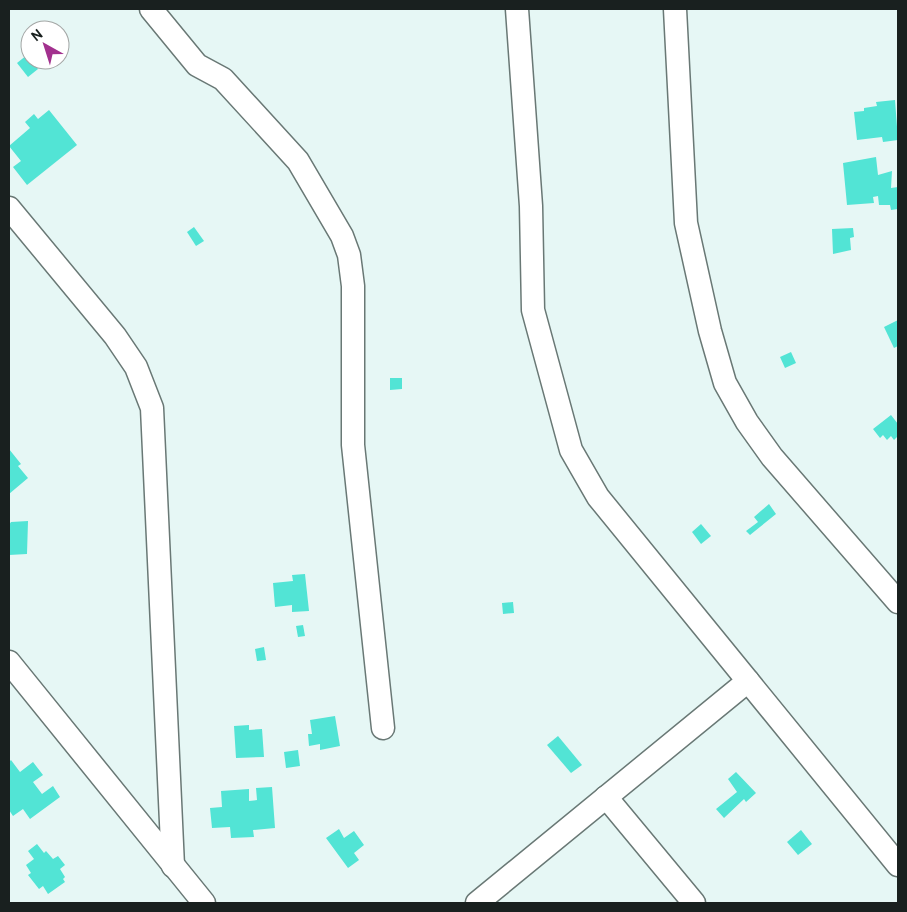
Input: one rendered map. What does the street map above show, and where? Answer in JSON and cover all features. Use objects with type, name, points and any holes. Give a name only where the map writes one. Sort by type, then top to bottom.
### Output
[{"type":"street","points":[[151,9],[197,65],[223,79],[298,161],[342,236],[349,255],[353,286],[353,445],[383,728]]},
{"type":"street","points":[[517,9],[531,206],[533,310],[572,450],[598,497],[898,866]]},
{"type":"street","points":[[675,9],[686,223],[710,331],[725,383],[747,422],[772,457],[898,602]]},
{"type":"street","points":[[9,208],[116,336],[136,367],[152,408],[173,866]]},
{"type":"street","points":[[9,662],[204,903]]},
{"type":"street","points":[[477,903],[748,681]]},
{"type":"street","points":[[606,797],[694,903]]},
{"type":"building","points":[[22,70],[37,70],[28,77]]},
{"type":"building","points":[[895,100],[898,140],[883,142],[882,137],[857,140],[854,112],[864,111],[864,108],[877,106],[876,102]]},
{"type":"building","points":[[49,110],[77,145],[27,185],[13,167],[21,161],[9,146],[30,128],[25,122],[34,114],[38,119]]},
{"type":"building","points":[[876,157],[878,175],[892,171],[891,188],[898,187],[898,209],[891,210],[890,205],[879,205],[878,196],[873,197],[874,203],[847,205],[843,163]]},
{"type":"building","points":[[194,227],[204,241],[196,246],[187,232]]},
{"type":"building","points":[[853,228],[854,237],[850,238],[851,250],[833,254],[832,229]]},
{"type":"building","points":[[898,320],[898,346],[894,348],[884,327]]},
{"type":"building","points":[[791,352],[796,363],[785,368],[780,357]]},
{"type":"building","points":[[390,378],[402,378],[402,389],[390,390]]},
{"type":"building","points":[[891,415],[898,424],[898,436],[894,440],[891,436],[887,440],[883,435],[880,438],[873,429]]},
{"type":"building","points":[[9,449],[21,464],[18,466],[28,478],[9,494]]},
{"type":"building","points":[[769,504],[776,514],[750,535],[746,531],[758,522],[754,517]]},
{"type":"building","points":[[28,521],[27,554],[9,555],[9,525],[11,522]]},
{"type":"building","points":[[701,524],[711,536],[701,544],[692,532]]},
{"type":"building","points":[[305,574],[309,611],[292,612],[292,605],[275,607],[273,583],[293,581],[292,575]]},
{"type":"building","points":[[513,602],[514,613],[503,614],[502,603]]},
{"type":"building","points":[[303,625],[305,636],[298,637],[296,626]]},
{"type":"building","points":[[264,647],[266,660],[257,661],[255,649]]},
{"type":"building","points":[[335,716],[340,746],[320,750],[320,744],[309,746],[308,734],[312,734],[310,720]]},
{"type":"building","points":[[249,725],[249,730],[262,729],[264,757],[236,758],[234,726]]},
{"type":"building","points":[[558,736],[582,765],[571,773],[547,745]]},
{"type":"building","points":[[298,750],[300,766],[286,768],[284,752]]},
{"type":"building","points":[[11,760],[20,772],[33,762],[43,775],[33,782],[42,794],[53,786],[60,797],[30,819],[23,809],[13,816],[9,810],[9,762]]},
{"type":"building","points":[[736,772],[756,793],[746,802],[744,799],[724,818],[716,809],[737,792],[728,779]]},
{"type":"building","points":[[272,787],[275,828],[253,830],[254,837],[231,838],[230,827],[212,828],[210,808],[222,807],[221,791],[249,789],[249,801],[257,800],[256,788]]},
{"type":"building","points":[[339,829],[344,838],[354,831],[364,845],[354,853],[359,860],[348,868],[326,838]]},
{"type":"building","points":[[801,830],[812,844],[798,855],[787,842]]},
{"type":"building","points":[[37,844],[44,853],[46,851],[53,859],[58,856],[65,865],[60,869],[65,877],[63,879],[65,882],[48,894],[43,886],[39,889],[28,875],[31,873],[26,865],[34,859],[28,851]]}]
